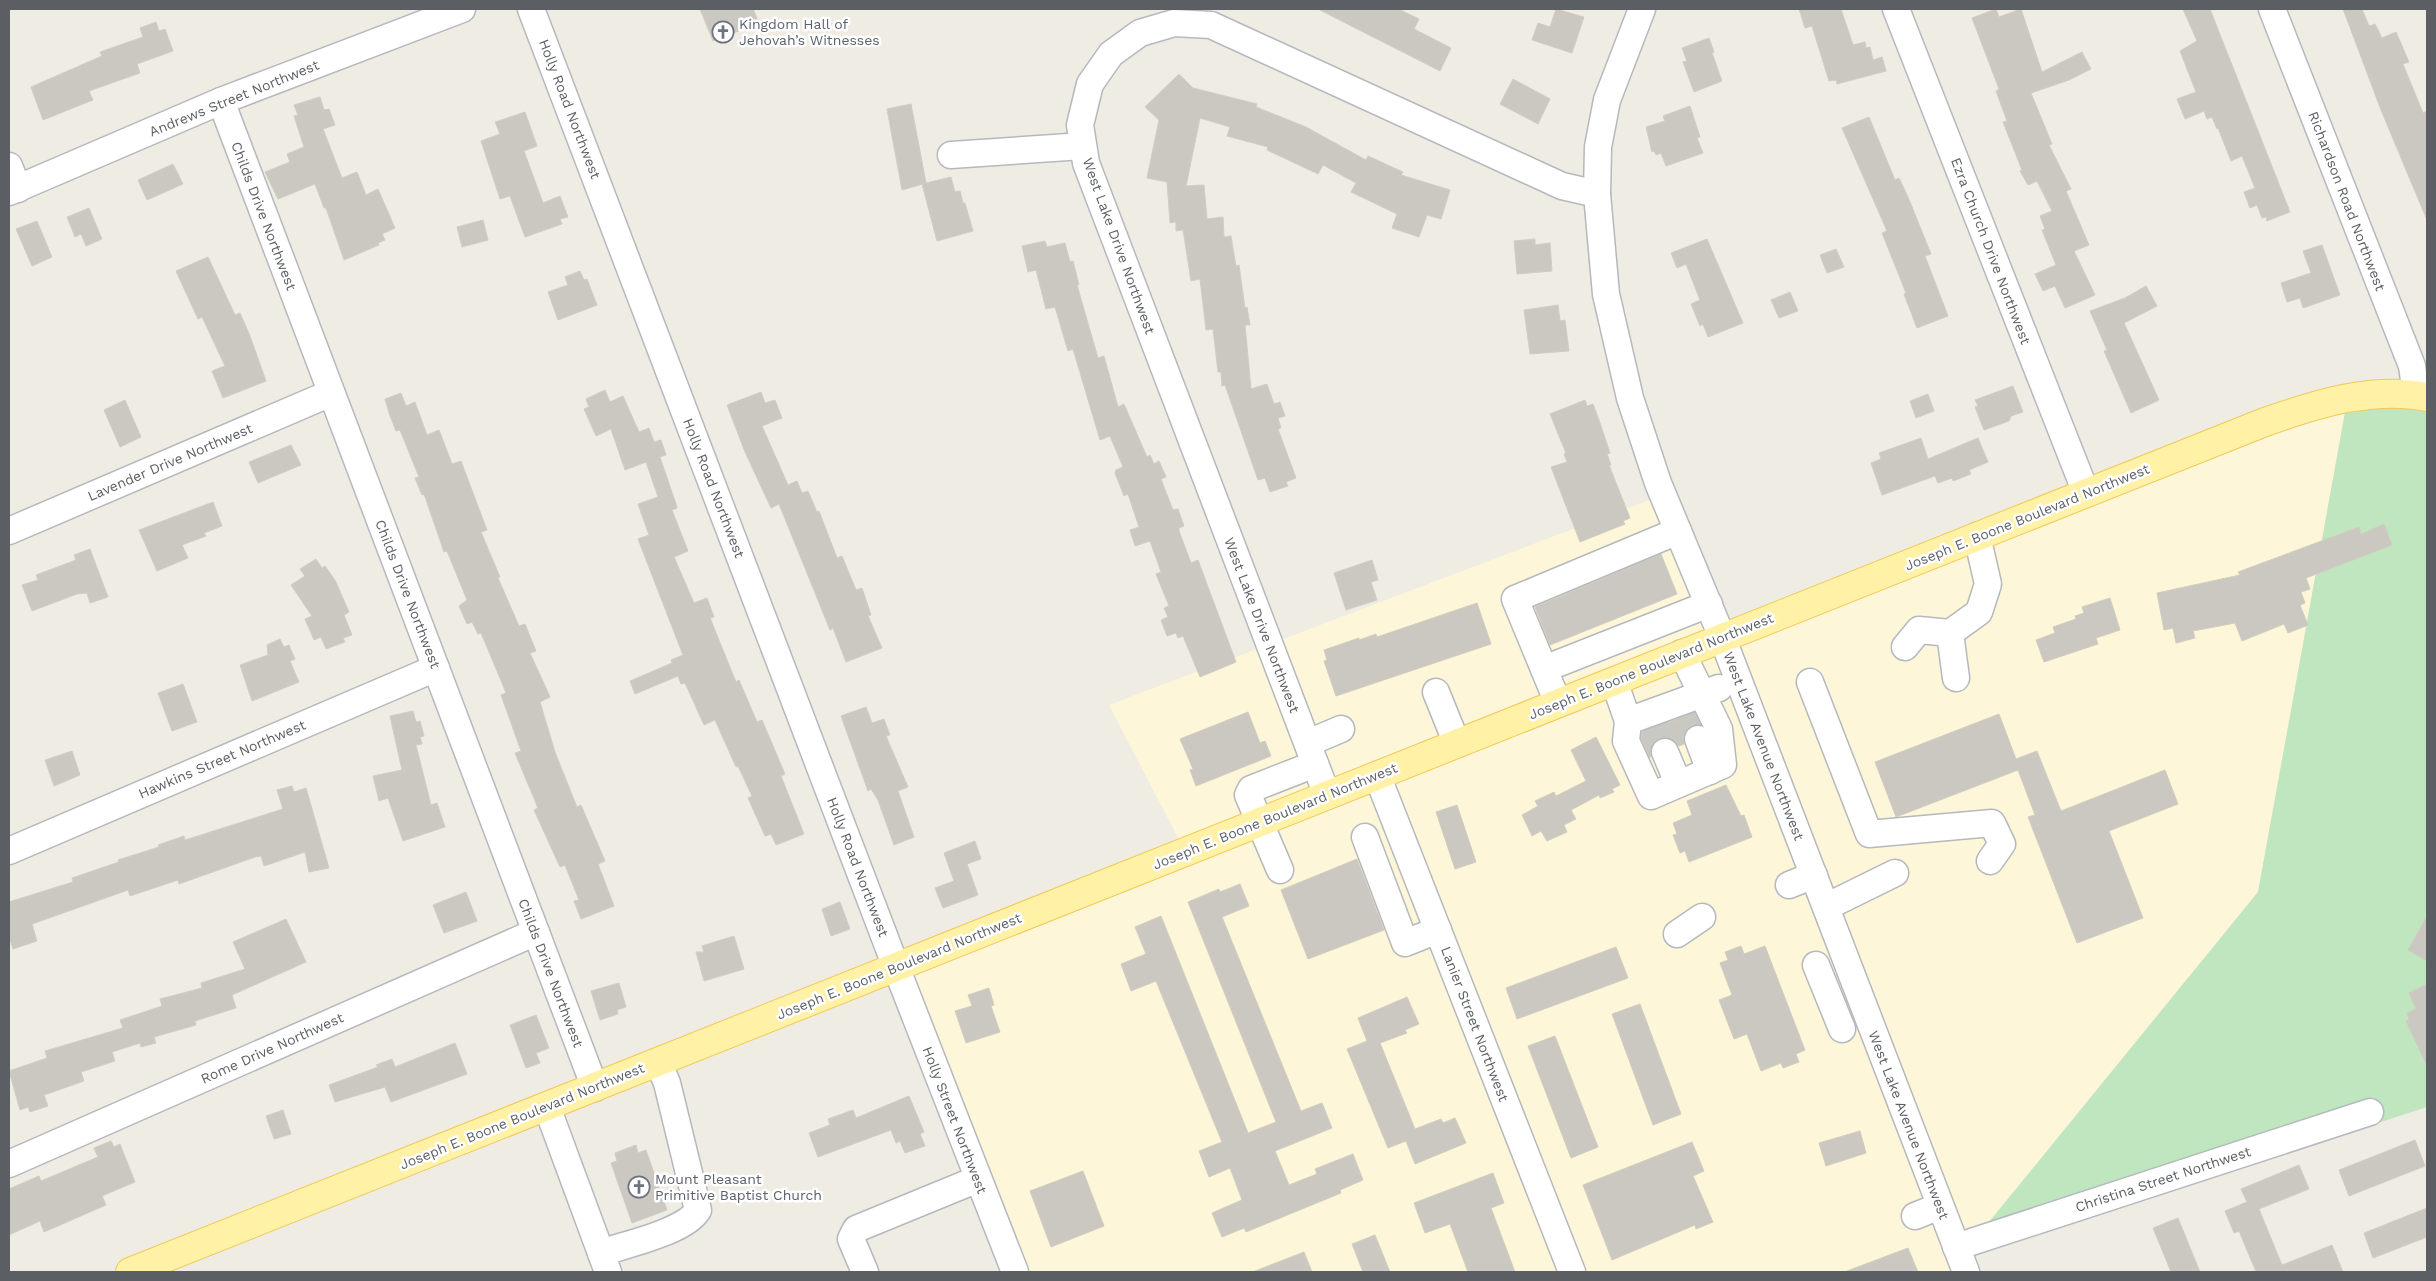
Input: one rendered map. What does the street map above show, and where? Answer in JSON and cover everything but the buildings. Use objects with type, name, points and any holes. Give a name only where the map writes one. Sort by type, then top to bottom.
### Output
[{"type":"main road","name":"Joseph E. Boone Boulevard Northwest","points":[[130,1272],[1722,637],[2314,405],[2364,395],[2421,396]]},
{"type":"street","name":"Andrews Street Northwest","points":[[12,182],[462,9]]},
{"type":"street","name":"Holly Road Northwest","points":[[532,9],[896,967]]},
{"type":"street","name":"West Lake Avenue Northwest","points":[[1642,9],[1607,100],[1598,147],[1597,194],[1606,294],[1630,398],[1658,483],[1722,637],[1966,1272]]},
{"type":"street","name":"Ezra Church Drive Northwest","points":[[1896,9],[2086,493]]},
{"type":"street","name":"Richardson Road Northwest","points":[[2272,9],[2412,366],[2421,396]]},
{"type":"street","name":"West Lake Drive Northwest","points":[[1327,795],[1086,163],[1080,125],[1090,84],[1111,54],[1140,33],[1174,23],[1211,25],[1562,186],[1597,194]]},
{"type":"street","name":"Childs Drive Northwest","points":[[221,101],[595,1088]]},
{"type":"street","points":[[951,155],[1083,146]]},
{"type":"street","name":"Lavender Drive Northwest","points":[[9,531],[332,393]]},
{"type":"street","points":[[1558,703],[1515,599],[1678,531]]},
{"type":"street","points":[[1905,647],[1919,630],[1950,633],[1979,612],[1988,584],[1977,536]]},
{"type":"street","points":[[1544,669],[1708,604]]},
{"type":"street","points":[[1644,630],[1658,663]]},
{"type":"street","points":[[1950,633],[1956,678]]},
{"type":"street","points":[[1682,653],[1692,703],[1719,729],[1723,765],[1650,796],[1626,741],[1645,720],[1692,703],[1739,682]]},
{"type":"street","name":"Hawkins Street Northwest","points":[[9,851],[436,668]]},
{"type":"street","points":[[1614,681],[1645,720]]},
{"type":"street","points":[[1810,682],[1870,834],[1992,823],[2002,844],[1990,861]]},
{"type":"street","points":[[1436,692],[1456,744]]},
{"type":"street","points":[[1280,870],[1248,795],[1251,789],[1312,754],[1341,729]]},
{"type":"street","points":[[1698,739],[1710,771]]},
{"type":"street","points":[[1665,752],[1678,784]]},
{"type":"street","name":"Lanier Street Northwest","points":[[1378,775],[1380,831],[1438,930],[1572,1272]]},
{"type":"street","points":[[1380,831],[1405,943],[1438,930]]},
{"type":"street","points":[[1826,907],[1895,872]]},
{"type":"street","points":[[1789,885],[1814,875]]},
{"type":"street","points":[[1677,934],[1702,917]]},
{"type":"street","name":"Rome Drive Northwest","points":[[9,1164],[536,932]]},
{"type":"street","points":[[1816,966],[1840,1025],[1866,1013]]},
{"type":"street","name":"Holly Street Northwest","points":[[896,967],[1015,1272]]},
{"type":"street","points":[[547,1107],[604,1263],[677,1228],[693,1218],[698,1210],[667,1083],[658,1062]]},
{"type":"street","name":"Christina Street Northwest","points":[[1956,1247],[2370,1112]]},
{"type":"street","points":[[864,1272],[851,1238],[856,1229],[978,1179]]},
{"type":"street","points":[[1915,1216],[1940,1206]]},
{"type":"shaded area","points":[[2346,407],[2258,892],[1959,1258],[1961,1272],[1012,1272],[895,984],[1191,863],[1109,705],[1652,499],[1731,644]]},
{"type":"green space","points":[[2427,401],[2427,1107],[1959,1259],[2258,892],[2346,407]]},
{"type":"tunnel","points":[[1689,713],[1698,739]]},
{"type":"tunnel","points":[[1656,726],[1665,752]]},
{"type":"place","name":"Kingdom Hall of Jehovah’s Witnesses","points":[[723,32]]},
{"type":"place","name":"Mount Pleasant Primitive Baptist Church","points":[[639,1187]]}]
